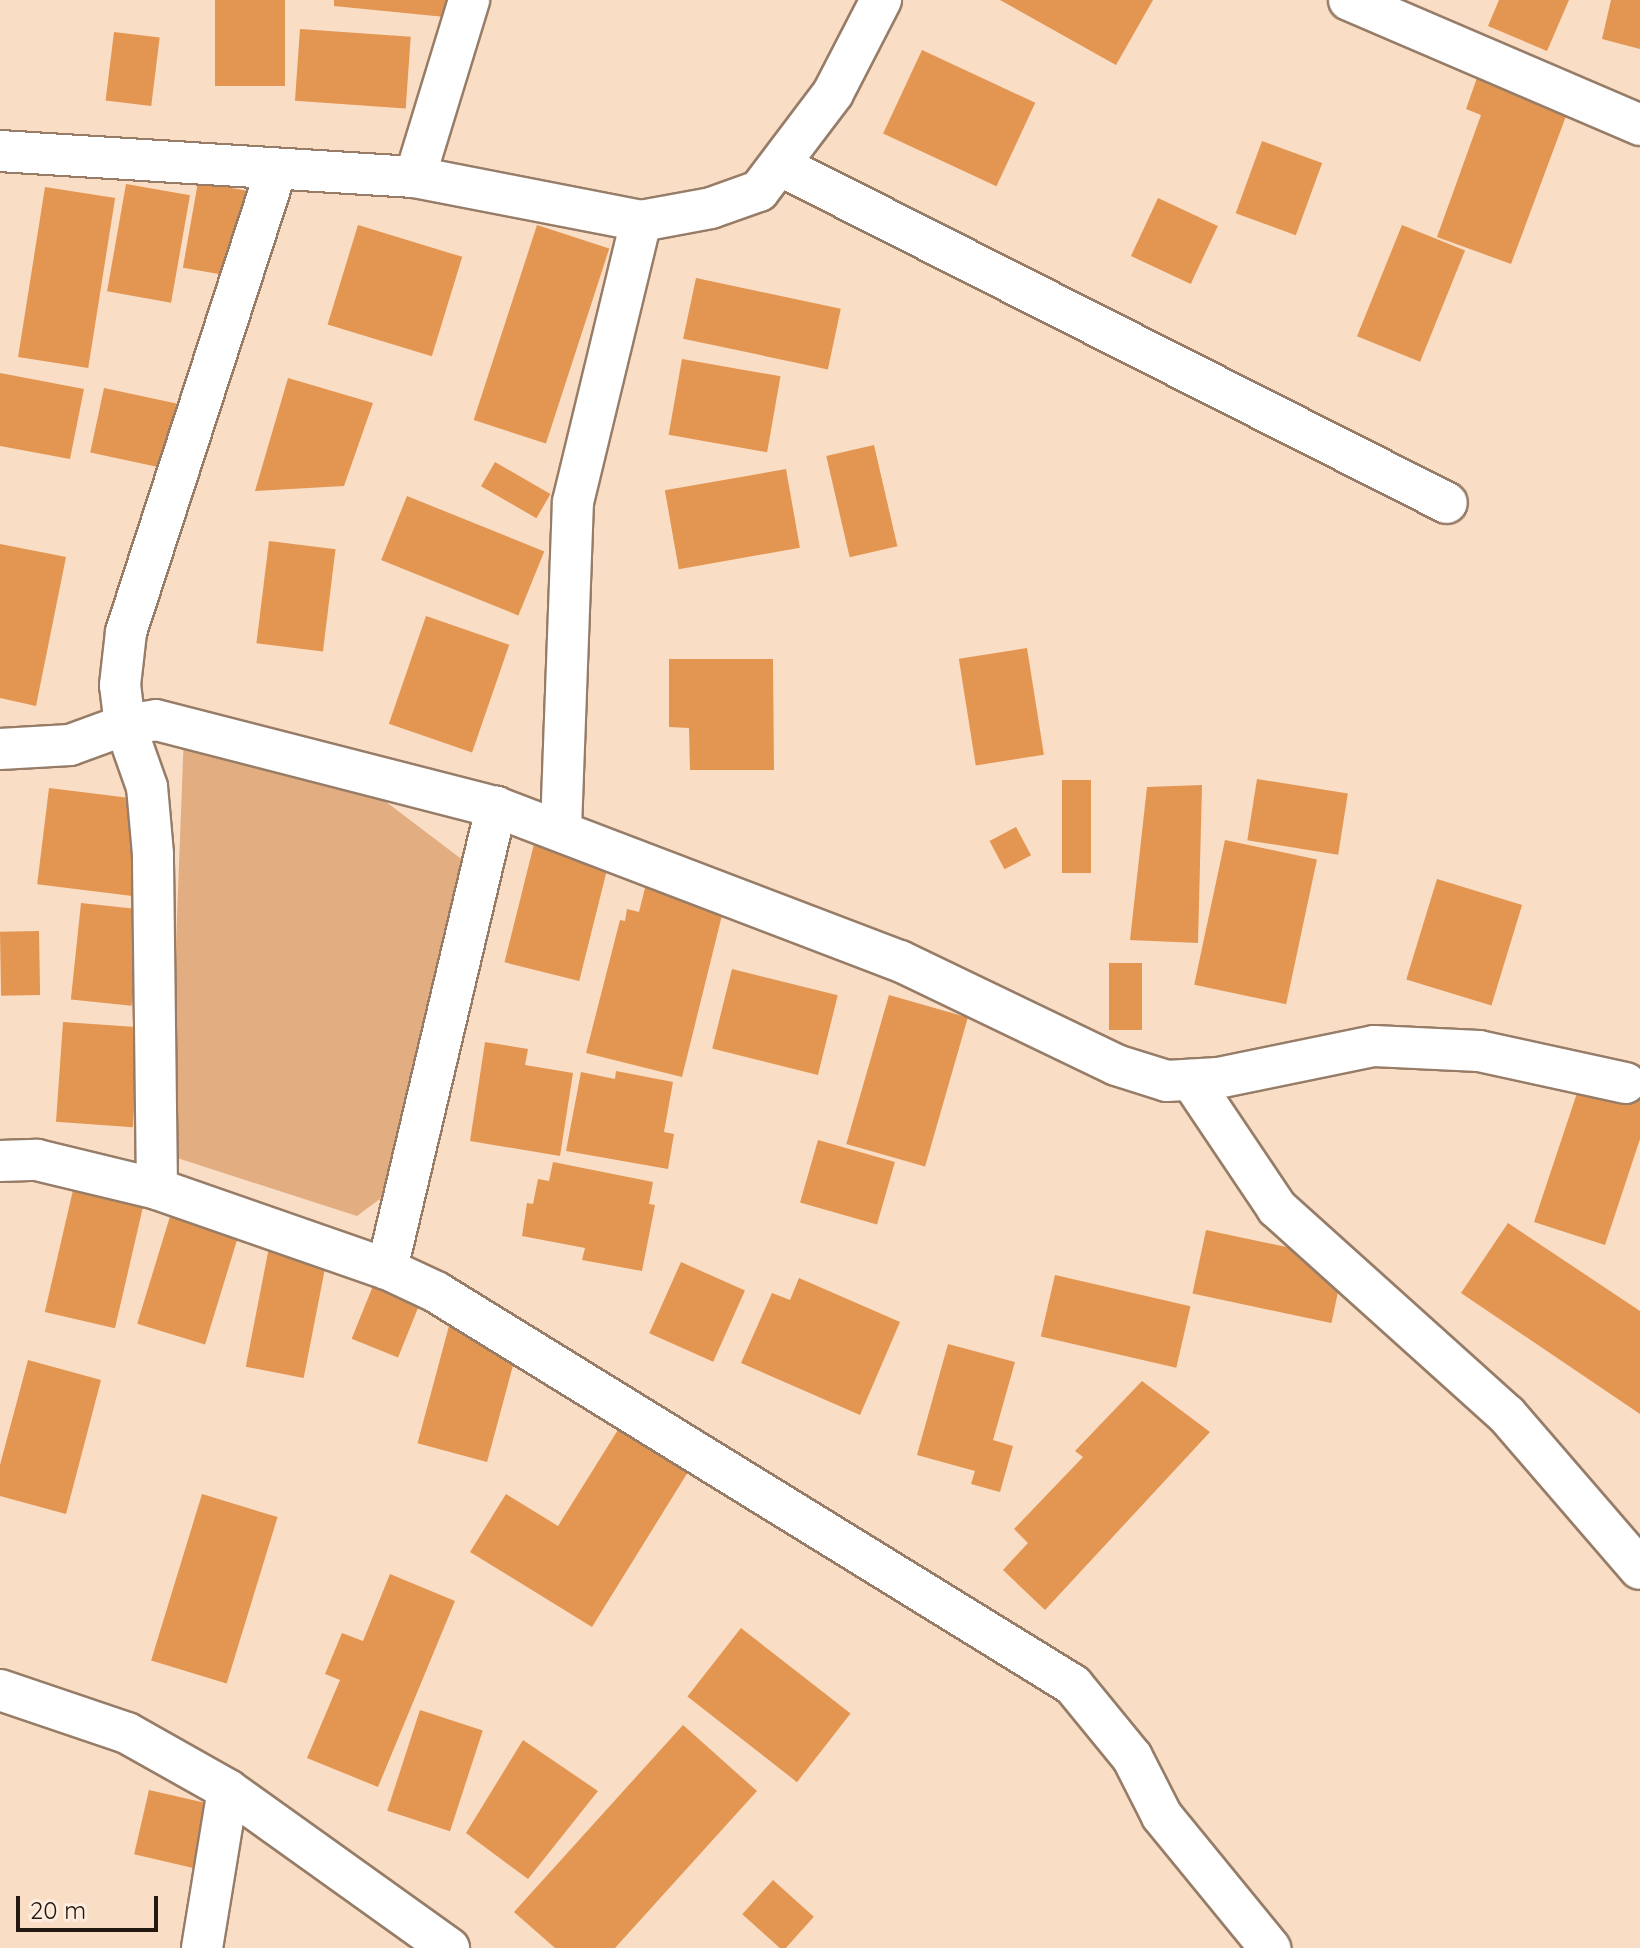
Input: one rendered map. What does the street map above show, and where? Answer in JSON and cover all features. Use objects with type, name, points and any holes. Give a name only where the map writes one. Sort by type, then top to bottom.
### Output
[{"type":"street","points":[[415,177],[469,0]]},
{"type":"street","points":[[0,151],[415,177],[641,221],[711,208],[759,191],[781,166],[833,93],[881,0]]},
{"type":"street","points":[[1349,0],[1640,125]]},
{"type":"street","points":[[781,166],[1447,503]]},
{"type":"street","points":[[157,1189],[153,854],[147,787],[125,725],[120,685],[126,632],[276,170]]},
{"type":"street","points":[[561,828],[573,502],[641,221]]},
{"type":"street","points":[[0,749],[70,745],[125,725],[156,720],[496,807],[561,828],[900,961],[1116,1065],[1167,1081],[1191,1080],[1374,1046],[1479,1051],[1626,1083]]},
{"type":"street","points":[[387,1269],[496,807]]},
{"type":"street","points":[[1191,1080],[1277,1208],[1507,1415],[1640,1569]]},
{"type":"street","points":[[0,1161],[37,1160],[157,1189],[387,1269],[436,1292],[1073,1685],[1132,1757],[1162,1816],[1270,1948]]},
{"type":"street","points":[[0,1690],[127,1733],[228,1790],[449,1948]]},
{"type":"street","points":[[202,1948],[228,1790]]},
{"type":"shaded area","points":[[184,733],[373,792],[464,861],[392,1190],[357,1216],[168,1155]]},
{"type":"building","points":[[215,0],[285,0],[285,86],[215,86]]},
{"type":"building","points":[[334,0],[447,0],[445,17],[334,6]]},
{"type":"building","points":[[1000,0],[1153,0],[1116,65]]},
{"type":"building","points":[[1499,0],[1569,0],[1547,51],[1488,26]]},
{"type":"building","points":[[1611,0],[1640,0],[1640,49],[1602,39]]},
{"type":"building","points":[[300,29],[411,37],[406,109],[295,101]]},
{"type":"building","points":[[114,32],[160,38],[151,106],[106,100]]},
{"type":"building","points":[[922,50],[1035,103],[996,186],[883,133]]},
{"type":"building","points":[[1478,75],[1569,108],[1511,264],[1437,237],[1481,115],[1466,109]]},
{"type":"building","points":[[1262,141],[1322,163],[1296,235],[1236,213]]},
{"type":"building","points":[[198,182],[251,191],[236,277],[183,268]]},
{"type":"building","points":[[126,184],[190,195],[171,303],[107,291]]},
{"type":"building","points":[[45,187],[115,198],[88,368],[18,357]]},
{"type":"building","points":[[1158,198],[1218,226],[1191,284],[1131,256]]},
{"type":"building","points":[[358,225],[462,257],[432,356],[328,324]]},
{"type":"building","points":[[537,225],[609,248],[546,443],[474,420]]},
{"type":"building","points":[[1402,225],[1465,250],[1420,362],[1357,336]]},
{"type":"building","points":[[696,278],[841,309],[828,369],[683,339]]},
{"type":"building","points":[[682,359],[780,376],[767,452],[669,435]]},
{"type":"building","points":[[0,373],[84,389],[70,459],[0,446]]},
{"type":"building","points":[[288,378],[373,403],[344,486],[255,491]]},
{"type":"building","points":[[104,388],[176,403],[163,468],[90,453]]},
{"type":"building","points":[[874,445],[897,546],[850,557],[826,456]]},
{"type":"building","points":[[495,462],[550,494],[536,518],[481,486]]},
{"type":"building","points":[[786,469],[800,548],[679,569],[665,490]]},
{"type":"building","points":[[407,496],[544,551],[518,615],[381,560]]},
{"type":"building","points":[[269,541],[336,549],[323,651],[256,643]]},
{"type":"building","points":[[0,544],[66,557],[36,706],[0,698]]},
{"type":"building","points":[[426,616],[509,645],[472,752],[389,724]]},
{"type":"building","points":[[1027,648],[1044,755],[976,765],[959,659]]},
{"type":"building","points":[[669,659],[773,659],[774,770],[690,770],[689,728],[669,727]]},
{"type":"building","points":[[1257,779],[1348,793],[1338,855],[1247,840]]},
{"type":"building","points":[[1062,780],[1091,780],[1091,873],[1062,873]]},
{"type":"building","points":[[1202,785],[1198,943],[1130,940],[1147,787]]},
{"type":"building","points":[[49,788],[148,800],[136,896],[37,884]]},
{"type":"building","points":[[1016,827],[1031,855],[1005,869],[990,841]]},
{"type":"building","points":[[535,840],[610,859],[579,981],[505,962]]},
{"type":"building","points":[[1225,840],[1317,860],[1286,1004],[1194,985]]},
{"type":"building","points":[[649,872],[728,891],[682,1077],[586,1053],[620,920],[625,921],[627,909],[639,912]]},
{"type":"building","points":[[1437,879],[1522,905],[1491,1005],[1406,979]]},
{"type":"building","points":[[81,903],[142,909],[132,1006],[71,999]]},
{"type":"building","points":[[39,931],[40,995],[1,996],[0,932]]},
{"type":"building","points":[[1109,963],[1142,963],[1142,1030],[1109,1030]]},
{"type":"building","points":[[732,969],[838,995],[818,1075],[712,1049]]},
{"type":"building","points":[[889,995],[968,1018],[925,1167],[846,1144]]},
{"type":"building","points":[[63,1022],[140,1027],[133,1127],[56,1122]]},
{"type":"building","points":[[485,1042],[528,1049],[525,1065],[573,1073],[560,1156],[470,1141]]},
{"type":"building","points":[[1587,1063],[1640,1081],[1640,1139],[1605,1245],[1534,1222]]},
{"type":"building","points":[[616,1071],[673,1082],[664,1132],[674,1134],[668,1169],[566,1151],[581,1072],[615,1079]]},
{"type":"building","points":[[818,1140],[895,1162],[877,1225],[800,1202]]},
{"type":"building","points":[[553,1162],[653,1182],[649,1204],[655,1205],[642,1271],[582,1260],[585,1248],[522,1236],[527,1203],[533,1204],[538,1179],[549,1181]]},
{"type":"building","points":[[79,1164],[149,1180],[115,1328],[45,1312]]},
{"type":"building","points":[[179,1187],[247,1208],[205,1345],[137,1324]]},
{"type":"building","points":[[1508,1223],[1640,1311],[1640,1414],[1461,1293]]},
{"type":"building","points":[[1206,1230],[1345,1260],[1331,1323],[1192,1294]]},
{"type":"building","points":[[270,1242],[328,1253],[304,1378],[246,1367]]},
{"type":"building","points":[[681,1262],[745,1290],[713,1362],[649,1333]]},
{"type":"building","points":[[379,1271],[425,1290],[398,1357],[352,1339]]},
{"type":"building","points":[[1055,1275],[1190,1306],[1176,1368],[1041,1336]]},
{"type":"building","points":[[799,1278],[900,1322],[860,1415],[741,1363],[772,1293],[790,1300]]},
{"type":"building","points":[[453,1311],[523,1330],[487,1462],[418,1443]]},
{"type":"building","points":[[948,1344],[1015,1362],[993,1440],[1013,1446],[1000,1492],[971,1484],[975,1471],[917,1455]]},
{"type":"building","points":[[28,1360],[101,1380],[66,1514],[0,1496],[0,1465]]},
{"type":"building","points":[[1142,1381],[1210,1432],[1045,1610],[1003,1570],[1028,1543],[1014,1529],[1083,1457],[1075,1451]]},
{"type":"building","points":[[631,1409],[701,1451],[592,1627],[470,1552],[506,1494],[558,1526]]},
{"type":"building","points":[[202,1494],[278,1517],[227,1683],[151,1660]]},
{"type":"building","points":[[390,1574],[455,1601],[378,1787],[307,1758],[340,1680],[325,1674],[342,1633],[363,1641]]},
{"type":"building","points":[[741,1628],[851,1714],[797,1782],[687,1697]]},
{"type":"building","points":[[420,1710],[483,1730],[450,1831],[387,1811]]},
{"type":"building","points":[[683,1725],[757,1791],[615,1948],[555,1948],[514,1912]]},
{"type":"building","points":[[523,1740],[598,1791],[528,1879],[466,1833]]},
{"type":"building","points":[[149,1790],[213,1805],[198,1869],[134,1854]]},
{"type":"building","points":[[773,1880],[814,1917],[786,1948],[780,1948],[742,1914]]}]
